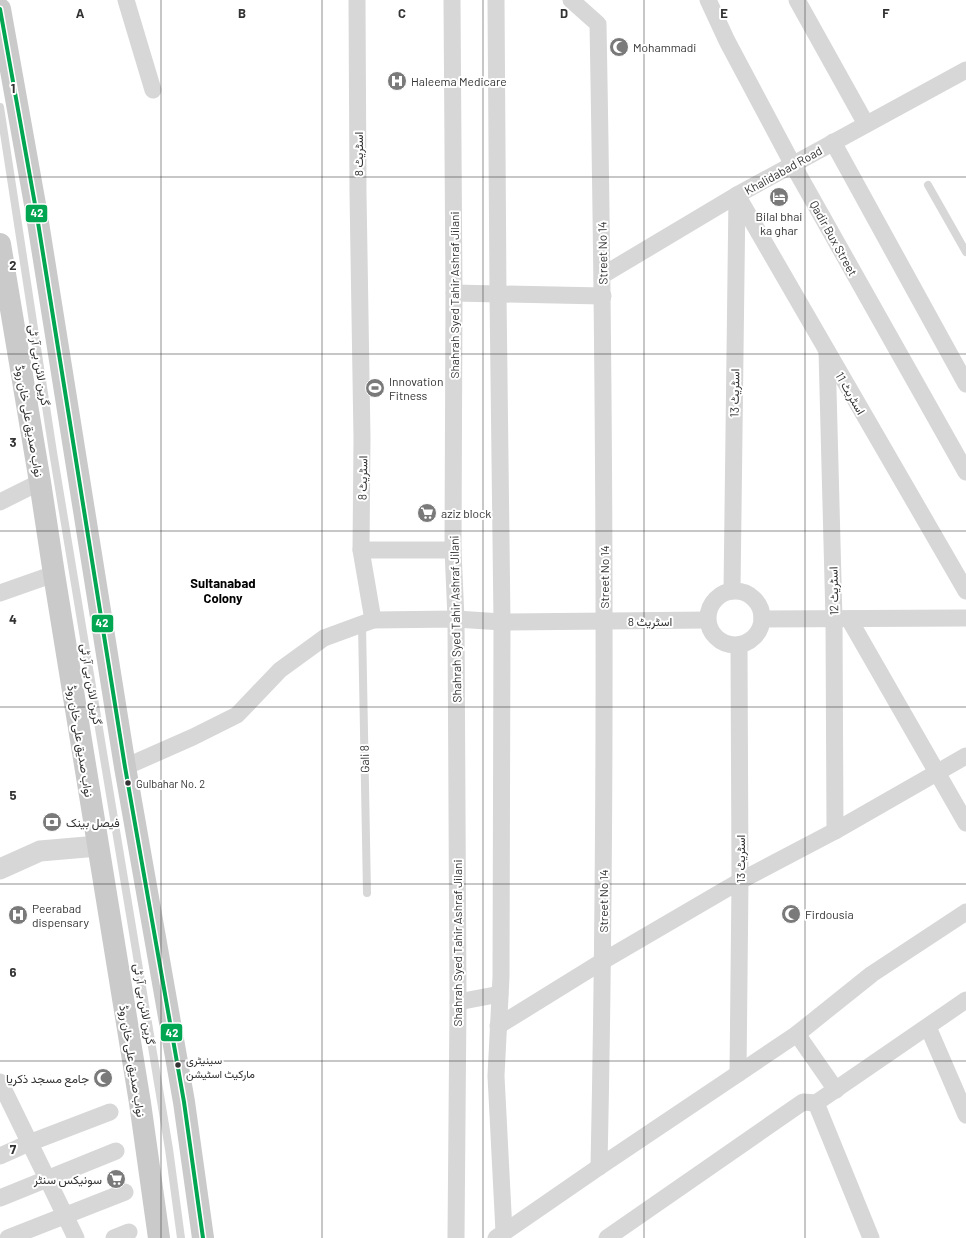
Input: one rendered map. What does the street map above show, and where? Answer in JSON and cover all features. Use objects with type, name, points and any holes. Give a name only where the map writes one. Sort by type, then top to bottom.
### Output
[{"type":"main road","points":[[0,9],[36,210],[125,767],[184,1102],[203,1238]]},
{"type":"main road","name":"نواب صدیق علی خان روڈ","points":[[0,244],[6,322],[40,482],[140,1103],[159,1238]]},
{"type":"street","points":[[126,0],[152,90]]},
{"type":"street","name":"اسٹریٹ 8","points":[[357,0],[358,193],[362,438],[361,550],[367,622],[456,619],[502,622],[708,620]]},
{"type":"street","name":"Shahrah Syed Tahir Ashraf Jilani","points":[[452,0],[454,550],[456,619],[458,1002],[456,1238]]},
{"type":"street","points":[[496,0],[502,622],[500,994],[496,1076],[500,1235]]},
{"type":"street","name":"Street No 14","points":[[570,0],[598,24],[603,275],[604,621],[603,961],[599,1167]]},
{"type":"street","name":"Qadir Bux Street","points":[[708,0],[727,41],[793,165],[966,472]]},
{"type":"street","points":[[797,0],[866,124]]},
{"type":"street","name":"Khalidabad Road","points":[[603,275],[737,195],[966,70]]},
{"type":"street","points":[[832,142],[966,384]]},
{"type":"street","name":"اسٹریٹ 11","points":[[737,195],[966,591]]},
{"type":"street","name":"اسٹریٹ 13","points":[[732,591],[737,195]]},
{"type":"street","points":[[454,293],[603,296]]},
{"type":"street","name":"اسٹریٹ 12","points":[[827,351],[841,619],[835,831]]},
{"type":"street","points":[[0,502],[40,482]]},
{"type":"street","points":[[361,550],[454,550]]},
{"type":"street","points":[[0,594],[54,574]]},
{"type":"street","points":[[732,591],[742,592],[756,601],[760,609],[762,620],[757,633],[750,640],[733,645],[725,644],[717,639],[711,632],[708,620],[709,611],[713,602],[723,594],[732,591]]},
{"type":"street","points":[[762,620],[966,618]]},
{"type":"street","points":[[841,619],[966,823]]},
{"type":"street","points":[[125,767],[193,737],[237,714],[280,670],[324,638],[367,622]]},
{"type":"street","name":"اسٹریٹ 13","points":[[738,1074],[740,882],[739,644]]},
{"type":"street","points":[[498,1026],[603,961],[740,882],[835,831],[966,756]]},
{"type":"street","points":[[0,868],[40,851],[98,846]]},
{"type":"street","points":[[500,1235],[797,1034],[872,974],[966,912]]},
{"type":"street","points":[[458,1002],[500,994]]},
{"type":"street","points":[[607,1238],[803,1102],[816,1103],[966,1000]]},
{"type":"street","points":[[928,1027],[966,1115]]},
{"type":"street","points":[[797,1034],[836,1090]]},
{"type":"street","points":[[0,1082],[5,1104],[29,1143],[76,1238]]},
{"type":"street","points":[[816,1103],[870,1238]]},
{"type":"street","points":[[0,1156],[29,1143],[110,1112]]},
{"type":"street","points":[[0,1198],[116,1151]]},
{"type":"street","points":[[8,1238],[125,1192]]},
{"type":"lane","name":"گرین لائن بی آر ٹی","points":[[0,107],[54,460],[169,1149],[181,1238]]},
{"type":"lane","points":[[928,185],[966,252]]},
{"type":"lane","name":"Gali 8","points":[[367,622],[367,893]]},
{"type":"transit line","name":"42","points":[[0,9],[36,210],[125,767],[184,1102],[203,1238]]},
{"type":"place","name":"Mohammadi","points":[[619,47]]},
{"type":"place","name":"Haleema Medicare","points":[[397,81]]},
{"type":"place","name":"Bilal bhai ka ghar","points":[[779,197]]},
{"type":"place","name":"Innovation Fitness","points":[[375,388]]},
{"type":"place","name":"aziz block","points":[[427,513]]},
{"type":"place","name":"Gulbahar No. 2","points":[[128,783]]},
{"type":"place","name":"فیصل بینک","points":[[52,822]]},
{"type":"place","name":"Firdousia","points":[[791,914]]},
{"type":"place","name":"Peerabad dispensary","points":[[18,915]]},
{"type":"place","name":"سینیٹری مارکیٹ اسٹیشن","points":[[178,1065]]},
{"type":"place","name":"جامع مسجد ذکریا","points":[[103,1078]]},
{"type":"place","name":"سونیکس سنٹر","points":[[116,1179]]},
{"type":"district","name":"Sultanabad Colony","points":[[223,590]]}]
